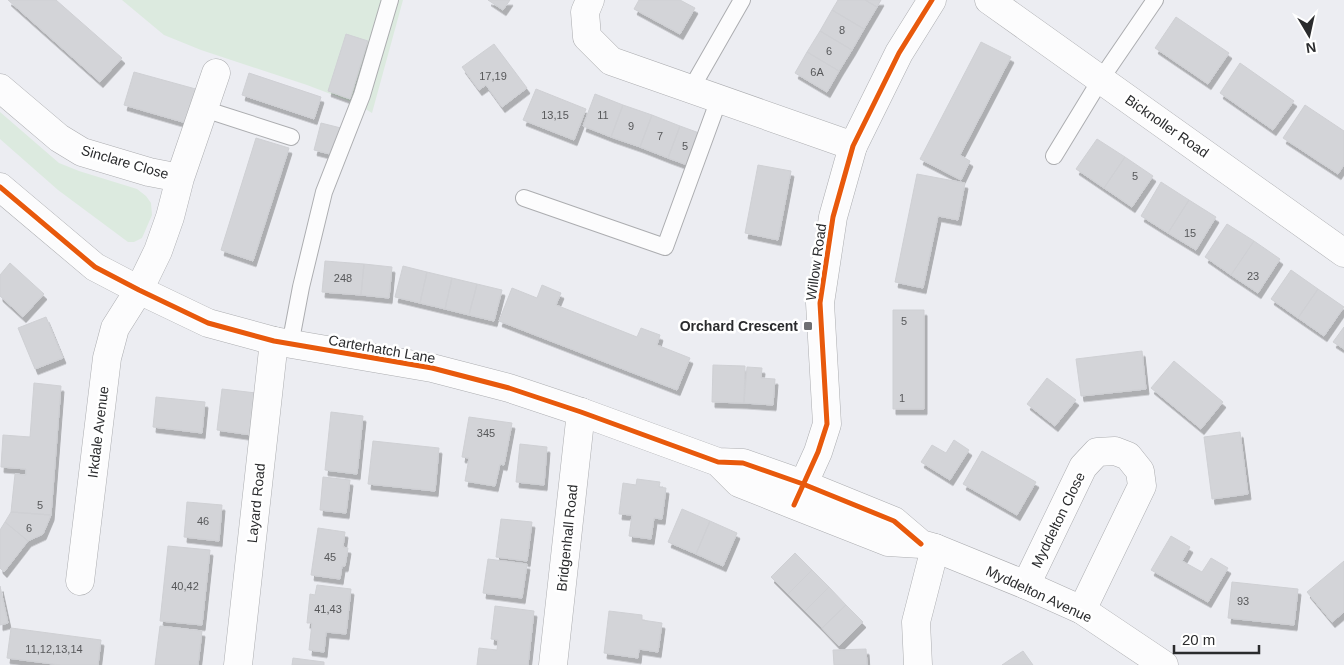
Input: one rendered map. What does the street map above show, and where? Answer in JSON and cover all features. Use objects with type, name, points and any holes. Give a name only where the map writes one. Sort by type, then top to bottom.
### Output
[{"type":"street","points":[[590,0],[585,12],[587,38],[611,61],[853,146]]},
{"type":"street","name":"Willow Road","points":[[798,495],[818,452],[826,424],[820,304],[833,217],[853,146],[899,53],[932,0]]},
{"type":"street","name":"Bicknoller Road","points":[[989,0],[1344,253]]},
{"type":"street","name":"Sinclare Close","points":[[139,290],[158,251],[170,217],[180,178],[216,73]]},
{"type":"street","name":"Sinclare Close","points":[[0,88],[58,138],[82,152],[149,172],[180,178]]},
{"type":"street","name":"Carterhatch Lane","points":[[0,187],[95,267],[208,323],[282,343],[432,368],[508,388],[582,412],[718,462],[742,463],[888,542],[928,546]]},
{"type":"street","name":"Irkdale Avenue","points":[[80,582],[107,358],[115,328],[139,290]]},
{"type":"street","name":"Layard Road","points":[[238,665],[282,343]]},
{"type":"street","name":"Bridgenhall Road","points":[[553,665],[582,412]]},
{"type":"street","name":"Myddelton Close","points":[[1026,585],[1083,467],[1097,452],[1115,451],[1128,456],[1140,471],[1142,486],[1082,610]]},
{"type":"street","points":[[918,665],[916,622],[928,546]]},
{"type":"street","name":"Myddelton Avenue","points":[[928,546],[1026,585],[1082,610],[1164,665]]},
{"type":"lane","points":[[282,343],[301,287],[324,192],[362,95],[390,0]]},
{"type":"lane","points":[[691,89],[742,0]]},
{"type":"lane","points":[[1054,156],[1101,79],[1155,0]]},
{"type":"lane","points":[[524,198],[665,247],[720,99]]},
{"type":"lane","points":[[204,109],[291,137]]},
{"type":"shaded area","points":[[122,0],[403,0],[372,113],[357,104],[307,85],[201,50],[164,35]]},
{"type":"shaded area","points":[[0,112],[59,163],[137,189],[146,196],[151,203],[152,215],[142,238],[134,242],[128,242],[58,190],[0,139]]},
{"type":"building","points":[[8,0],[56,0],[122,58],[100,82]]},
{"type":"building","points":[[488,0],[510,0],[503,10]]},
{"type":"building","points":[[639,0],[680,0],[695,8],[680,34],[634,9]]},
{"type":"building","points":[[838,0],[865,0],[877,7],[864,29],[832,10]]},
{"type":"building","points":[[865,0],[881,0],[877,7]]},
{"type":"building","points":[[832,10],[864,29],[852,50],[820,31]]},
{"type":"building","points":[[1176,17],[1229,53],[1208,84],[1155,48]]},
{"type":"building","points":[[820,31],[852,50],[839,71],[807,52]]},
{"type":"building","points":[[346,34],[368,41],[350,99],[328,91]]},
{"type":"building","points":[[981,42],[1011,57],[960,155],[970,161],[961,180],[920,159]]},
{"type":"building","points":[[494,44],[527,88],[502,107],[486,85],[479,90],[462,67]]},
{"type":"building","points":[[807,52],[839,71],[827,92],[795,73]]},
{"type":"building","points":[[1240,63],[1294,101],[1273,130],[1220,93]]},
{"type":"building","points":[[134,72],[203,91],[193,125],[124,105]]},
{"type":"building","points":[[249,73],[321,97],[314,119],[242,95]]},
{"type":"building","points":[[536,89],[586,109],[574,140],[523,120]]},
{"type":"building","points":[[595,94],[623,105],[611,137],[583,126]]},
{"type":"building","points":[[623,105],[652,115],[640,147],[611,137]]},
{"type":"building","points":[[1305,105],[1344,131],[1344,165],[1338,174],[1283,138]]},
{"type":"building","points":[[652,115],[680,126],[668,158],[640,147]]},
{"type":"building","points":[[321,123],[341,128],[334,155],[314,150]]},
{"type":"building","points":[[680,126],[702,134],[690,166],[668,158]]},
{"type":"building","points":[[256,138],[289,148],[253,261],[221,250]]},
{"type":"building","points":[[1097,139],[1125,157],[1104,188],[1076,169]]},
{"type":"building","points":[[1125,157],[1153,176],[1132,207],[1104,188]]},
{"type":"building","points":[[758,165],[791,171],[778,240],[745,233]]},
{"type":"building","points":[[917,174],[965,183],[958,220],[938,216],[923,288],[895,282]]},
{"type":"building","points":[[1161,182],[1189,200],[1168,233],[1141,216]]},
{"type":"building","points":[[1189,200],[1216,217],[1196,250],[1168,233]]},
{"type":"building","points":[[1227,224],[1254,241],[1231,275],[1205,257]]},
{"type":"building","points":[[1254,241],[1280,259],[1258,293],[1231,275]]},
{"type":"building","points":[[325,261],[364,264],[361,295],[322,292]]},
{"type":"building","points":[[10,263],[44,294],[23,317],[0,296],[0,275]]},
{"type":"building","points":[[364,264],[392,267],[389,298],[361,295]]},
{"type":"building","points":[[403,266],[427,272],[420,303],[395,297]]},
{"type":"building","points":[[1291,270],[1318,289],[1298,318],[1271,299]]},
{"type":"building","points":[[427,272],[452,278],[445,309],[420,303]]},
{"type":"building","points":[[452,278],[477,284],[469,315],[445,309]]},
{"type":"building","points":[[477,284],[502,290],[494,321],[469,315]]},
{"type":"building","points":[[542,285],[561,293],[556,305],[637,337],[641,328],[660,335],[657,345],[690,358],[677,390],[499,321],[512,288],[537,298]]},
{"type":"building","points":[[1318,289],[1344,307],[1324,336],[1298,318]]},
{"type":"building","points":[[893,310],[924,310],[924,409],[893,409]]},
{"type":"building","points":[[46,317],[63,358],[35,369],[18,328]]},
{"type":"building","points":[[1344,327],[1344,349],[1333,342]]},
{"type":"building","points":[[1142,351],[1146,389],[1081,396],[1076,359]]},
{"type":"building","points":[[1174,361],[1223,402],[1201,429],[1151,388]]},
{"type":"building","points":[[713,365],[745,366],[744,403],[712,402]]},
{"type":"building","points":[[747,367],[762,368],[761,378],[775,379],[773,405],[744,403]]},
{"type":"building","points":[[1047,378],[1076,400],[1055,426],[1027,404]]},
{"type":"building","points":[[34,383],[61,386],[51,515],[11,512],[15,474],[26,475],[26,469],[1,467],[3,435],[30,437]]},
{"type":"building","points":[[222,389],[256,393],[251,435],[217,430]]},
{"type":"building","points":[[156,397],[205,402],[202,433],[153,427]]},
{"type":"building","points":[[331,412],[363,416],[357,474],[325,470]]},
{"type":"building","points":[[469,417],[512,423],[504,465],[500,464],[495,486],[465,481],[469,458],[462,457]]},
{"type":"building","points":[[1240,432],[1248,494],[1212,499],[1204,437]]},
{"type":"building","points":[[954,440],[969,450],[950,480],[921,462],[932,445],[946,453]]},
{"type":"building","points":[[373,441],[439,448],[435,491],[368,484]]},
{"type":"building","points":[[520,444],[547,447],[544,485],[516,482]]},
{"type":"building","points":[[982,451],[1036,482],[1017,515],[963,484]]},
{"type":"building","points":[[323,477],[350,480],[346,513],[320,510]]},
{"type":"building","points":[[637,479],[660,482],[659,487],[666,488],[662,519],[654,518],[651,539],[629,536],[632,515],[619,514],[623,483],[636,485]]},
{"type":"building","points":[[187,502],[222,505],[219,541],[184,537]]},
{"type":"building","points":[[682,509],[710,521],[696,554],[668,542]]},
{"type":"building","points":[[11,512],[51,515],[43,534],[28,541],[5,522]]},
{"type":"building","points":[[501,519],[532,522],[527,561],[496,557]]},
{"type":"building","points":[[710,521],[737,533],[723,566],[696,554]]},
{"type":"building","points":[[5,522],[28,541],[4,572],[0,568],[0,530]]},
{"type":"building","points":[[318,528],[345,532],[343,547],[348,548],[345,566],[342,566],[340,579],[311,575]]},
{"type":"building","points":[[1171,536],[1190,547],[1182,561],[1202,572],[1211,558],[1228,568],[1208,602],[1151,570]]},
{"type":"building","points":[[168,546],[210,550],[202,625],[160,621]]},
{"type":"building","points":[[795,553],[812,570],[788,594],[771,577]]},
{"type":"building","points":[[488,559],[527,564],[522,598],[483,593]]},
{"type":"building","points":[[1344,561],[1344,612],[1332,622],[1307,592]]},
{"type":"building","points":[[812,570],[829,587],[805,611],[788,594]]},
{"type":"building","points":[[1232,582],[1298,589],[1294,625],[1228,618]]},
{"type":"building","points":[[317,585],[351,589],[346,634],[326,632],[324,652],[309,650],[312,623],[307,623],[310,594],[315,595]]},
{"type":"building","points":[[0,586],[8,623],[0,625]]},
{"type":"building","points":[[829,587],[846,605],[822,628],[805,611]]},
{"type":"building","points":[[846,605],[863,622],[839,646],[822,628]]},
{"type":"building","points":[[495,606],[534,611],[528,665],[477,665],[479,648],[497,650],[498,640],[491,639]]},
{"type":"building","points":[[609,611],[642,615],[642,620],[662,623],[658,652],[639,649],[638,658],[604,653]]},
{"type":"building","points":[[160,626],[202,631],[198,665],[155,665]]},
{"type":"building","points":[[11,628],[101,640],[98,665],[61,665],[7,658]]},
{"type":"building","points":[[866,649],[867,665],[834,665],[833,650]]},
{"type":"building","points":[[1023,651],[1033,665],[1002,665]]},
{"type":"building","points":[[293,658],[324,662],[324,665],[292,665]]},
{"type":"cycle path","points":[[794,505],[818,452],[827,424],[820,303],[833,217],[853,146],[899,53],[932,0]]},
{"type":"cycle path","points":[[0,187],[95,267],[208,323],[274,341],[432,368],[509,388],[718,462],[743,463],[803,484],[894,521],[921,544]]},
{"type":"place","name":"Orchard Crescent","points":[[808,326]]}]
